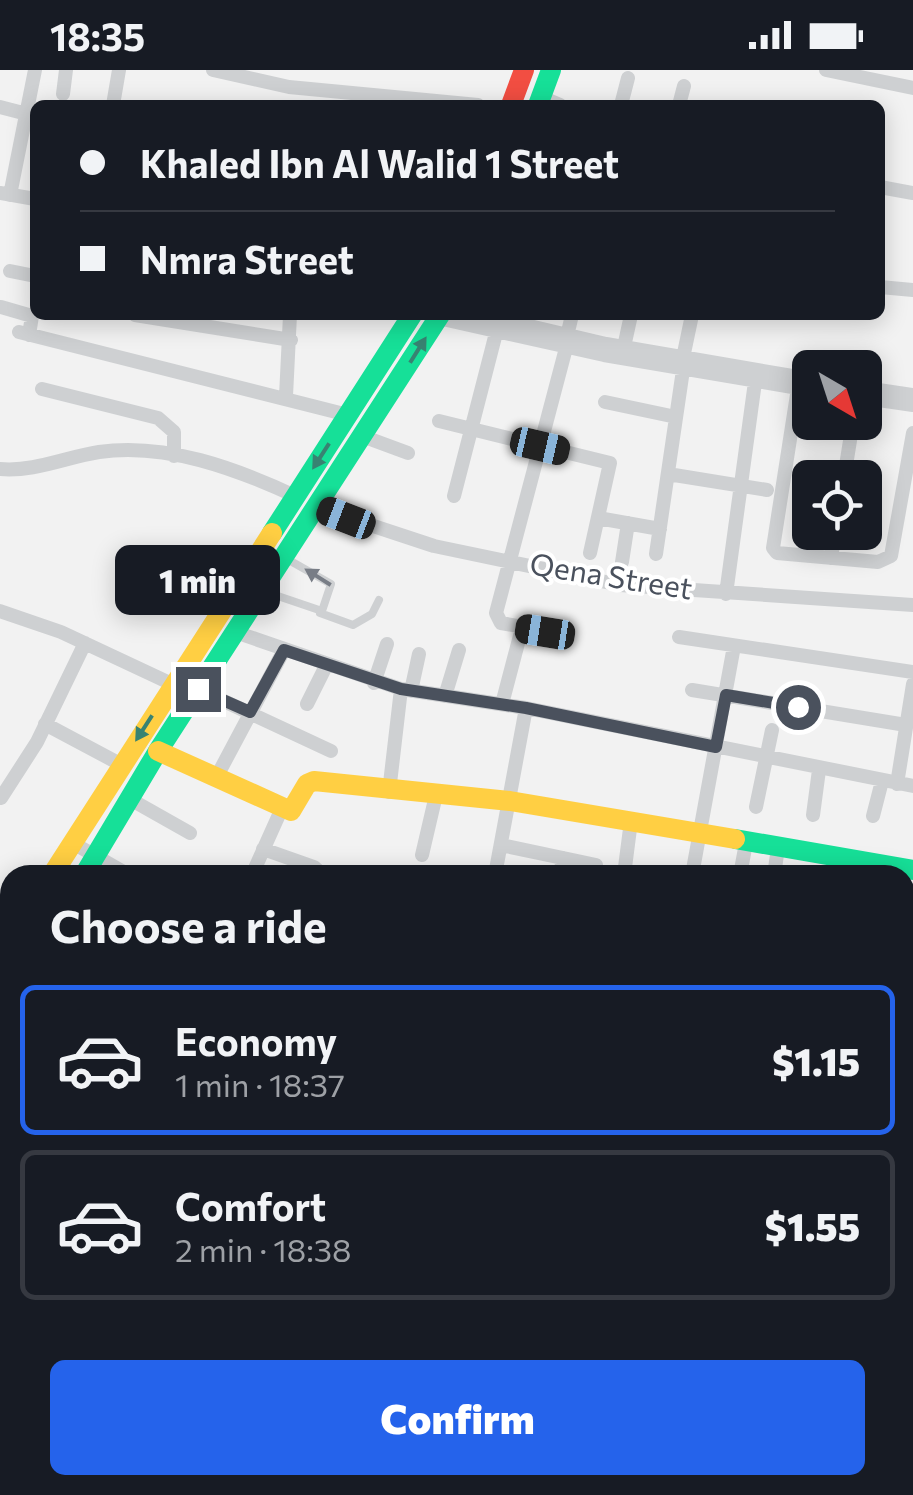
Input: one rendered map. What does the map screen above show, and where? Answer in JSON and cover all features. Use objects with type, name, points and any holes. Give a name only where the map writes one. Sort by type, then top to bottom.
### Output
[{"type":"main road","points":[[513,100],[524,70]]},
{"type":"main road","points":[[546,100],[551,70]]},
{"type":"main road","points":[[58,865],[409,320]]},
{"type":"main road","points":[[89,865],[128,798],[436,320]]},
{"type":"main road","points":[[158,751],[282,808],[294,810],[310,782],[510,801],[778,848],[830,865]]},
{"type":"street","points":[[63,94],[66,70]]},
{"type":"street","points":[[114,100],[119,70]]},
{"type":"street","points":[[213,70],[289,87],[426,100]]},
{"type":"street","points":[[826,70],[913,88]]},
{"type":"street","points":[[31,100],[35,72]]},
{"type":"street","points":[[622,100],[628,78]]},
{"type":"street","points":[[680,100],[684,86]]},
{"type":"street","points":[[0,107],[28,125],[5,194],[30,198]]},
{"type":"street","points":[[885,188],[913,194]]},
{"type":"street","points":[[10,271],[30,275]]},
{"type":"street","points":[[885,287],[913,290]]},
{"type":"street","points":[[0,308],[30,314],[24,334],[286,396],[348,415]]},
{"type":"street","points":[[166,320],[291,340]]},
{"type":"street","points":[[286,396],[290,320]]},
{"type":"street","points":[[452,320],[496,333],[624,347],[755,382],[792,385]]},
{"type":"street","points":[[520,320],[566,342],[792,383]]},
{"type":"street","points":[[568,635],[501,623],[496,614],[571,320]]},
{"type":"street","points":[[624,347],[630,320]]},
{"type":"street","points":[[656,554],[691,320]]},
{"type":"street","points":[[454,496],[496,333]]},
{"type":"street","points":[[726,594],[755,382]]},
{"type":"street","points":[[42,389],[158,418],[174,432],[174,456]]},
{"type":"street","points":[[882,392],[911,400]]},
{"type":"street","points":[[882,399],[911,400]]},
{"type":"street","points":[[605,402],[676,417]]},
{"type":"street","points":[[439,421],[610,463],[590,553]]},
{"type":"street","points":[[795,440],[774,548],[777,552],[878,562],[892,556],[913,433]]},
{"type":"street","points":[[362,436],[408,454]]},
{"type":"street","points":[[0,469],[31,469],[114,451],[174,456],[228,468],[295,496]]},
{"type":"street","points":[[668,474],[767,490]]},
{"type":"street","name":"Qena Street","points":[[316,506],[404,538],[620,585],[913,605]]},
{"type":"street","points":[[598,518],[660,529]]},
{"type":"street","points":[[622,562],[628,524]]},
{"type":"street","points":[[831,558],[832,550]]},
{"type":"street","points":[[0,610],[85,642],[172,684]]},
{"type":"street","points":[[502,704],[522,628]]},
{"type":"street","points":[[235,632],[406,690],[526,708],[913,786]]},
{"type":"street","points":[[679,637],[913,672]]},
{"type":"street","points":[[1,798],[45,724],[85,642]]},
{"type":"street","points":[[374,682],[388,644]]},
{"type":"street","points":[[694,865],[734,646]]},
{"type":"street","points":[[216,778],[284,650]]},
{"type":"street","points":[[446,696],[459,650]]},
{"type":"street","points":[[389,792],[406,690],[420,654]]},
{"type":"street","points":[[307,704],[326,666]]},
{"type":"street","points":[[873,816],[889,782],[913,684]]},
{"type":"street","points":[[198,689],[331,751]]},
{"type":"street","points":[[692,690],[906,725]]},
{"type":"street","points":[[496,865],[526,708]]},
{"type":"street","points":[[45,724],[120,764]]},
{"type":"street","points":[[756,807],[772,730]]},
{"type":"street","points":[[813,815],[819,770]]},
{"type":"street","points":[[422,855],[436,795]]},
{"type":"street","points":[[128,798],[190,833]]},
{"type":"street","points":[[256,865],[282,808]]},
{"type":"street","points":[[625,865],[631,821]]},
{"type":"street","points":[[71,842],[111,865]]},
{"type":"street","points":[[742,865],[746,843]]},
{"type":"street","points":[[501,845],[596,865]]},
{"type":"street","points":[[775,865],[778,848]]},
{"type":"street","points":[[263,849],[299,865]]},
{"type":"street","points":[[562,865],[563,858]]},
{"type":"lane","points":[[284,557],[331,584],[332,591],[320,612]]},
{"type":"lane","points":[[262,590],[353,625],[372,614],[379,600]]},
{"type":"traffic: fast","points":[[540,100],[551,70]]},
{"type":"traffic: fast","points":[[272,533],[409,320]]},
{"type":"traffic: fast","points":[[90,865],[158,751],[437,320]]},
{"type":"traffic: fast","points":[[735,839],[884,865]]},
{"type":"traffic: slow","points":[[58,865],[272,533]]},
{"type":"traffic: slow","points":[[158,751],[291,811],[307,784],[314,781],[510,801],[735,839]]},
{"type":"traffic: jam","points":[[513,100],[524,70]]},
{"type":"route","points":[[198,689],[250,712],[284,650],[401,689],[526,708],[716,747],[726,695],[798,707]]}]
